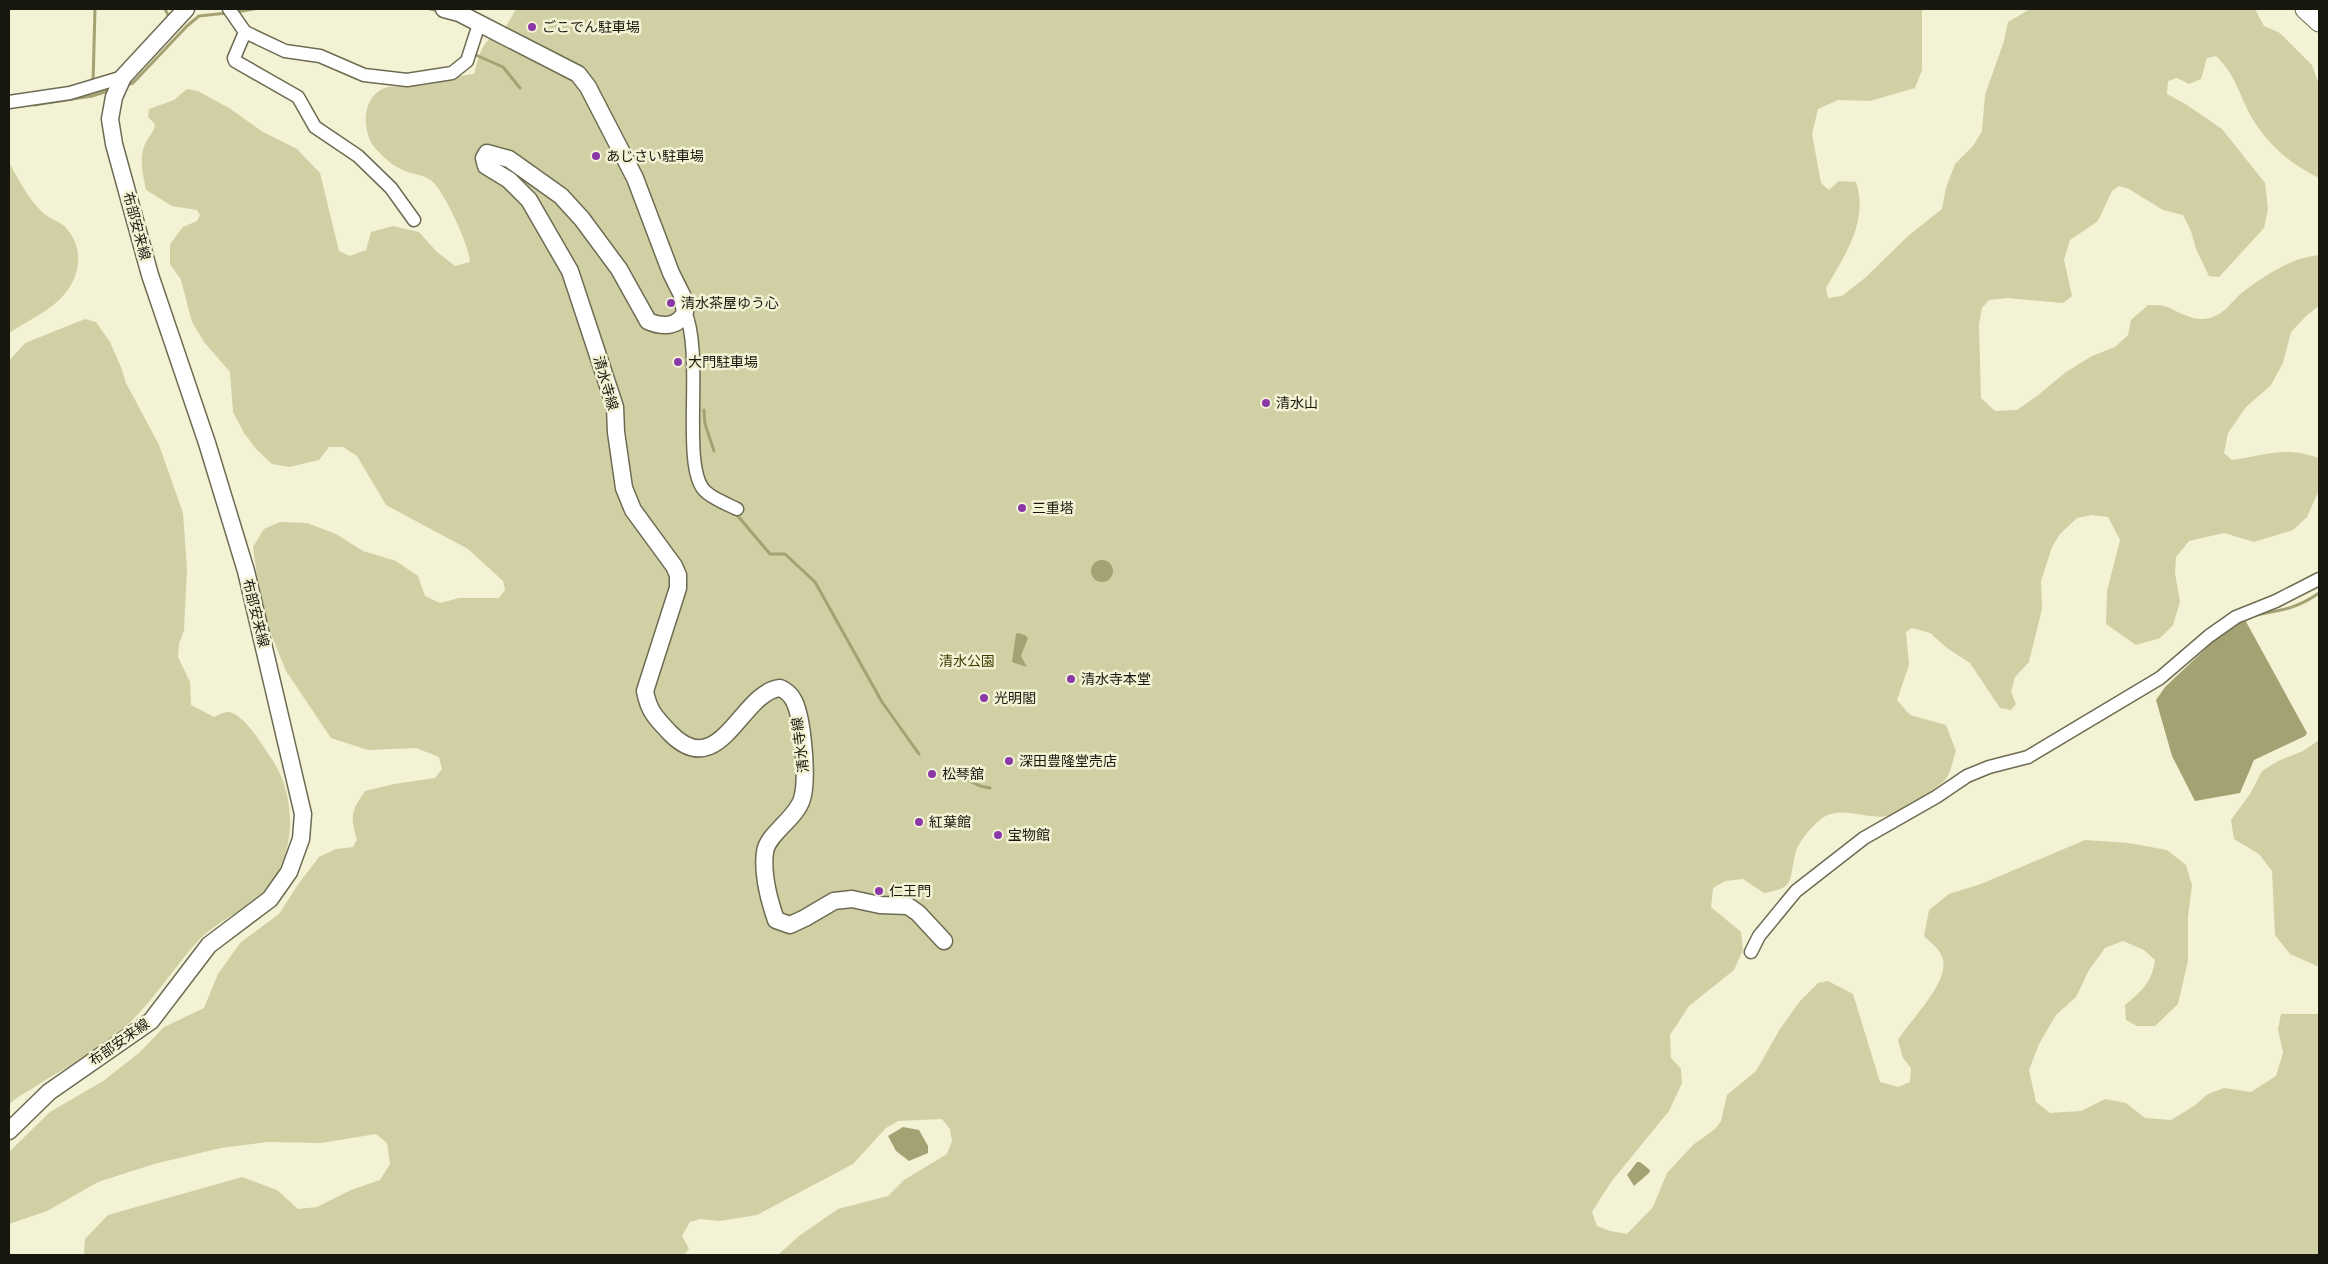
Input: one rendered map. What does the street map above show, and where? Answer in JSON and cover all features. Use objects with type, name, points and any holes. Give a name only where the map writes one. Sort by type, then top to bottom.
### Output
[{"type":"highway","points":[[2305,9],[2319,22]]},
{"type":"main road","name":"布部安来線","points":[[9,1131],[49,1092],[151,1021],[209,945],[270,898],[289,872],[301,839],[304,814],[246,571],[207,443],[150,275],[114,144],[110,119],[114,97],[123,77],[186,9]]},
{"type":"main road","points":[[444,9],[480,24],[578,74],[588,87],[635,178],[682,295],[685,312]]},
{"type":"main road","name":"清水寺線","points":[[685,312],[683,317],[671,325],[664,326],[648,321],[619,269],[582,219],[561,196],[509,159],[487,153],[484,158],[486,166],[510,180],[529,200],[570,271],[615,407],[616,432],[624,488],[633,510],[647,527],[678,575],[678,588],[645,691],[648,707],[680,743],[687,747],[706,747],[719,741],[767,692],[780,688],[785,690],[794,701],[805,760],[802,799],[796,812],[768,844],[765,852],[769,901],[776,920],[790,925],[834,901],[852,899],[880,905],[901,905],[914,910],[944,941]]},
{"type":"street","points":[[229,9],[245,32],[285,51],[320,56],[364,75],[407,80],[452,74],[467,61],[480,24]]},
{"type":"street","points":[[245,32],[234,58],[298,96],[315,127],[358,156],[391,188],[414,220]]},
{"type":"street","points":[[9,102],[70,93],[123,77]]},
{"type":"street","points":[[685,312],[691,326],[693,346],[694,450],[698,480],[704,491],[737,509]]},
{"type":"street","points":[[1751,952],[1759,936],[1791,896],[1864,838],[1977,771],[2028,757],[2160,678],[2209,636],[2236,617],[2276,601],[2319,579]]},
{"type":"green space","name":"清水公園","points":[[516,9],[1922,9],[1922,70],[1915,88],[1870,101],[1838,100],[1818,109],[1812,134],[1821,183],[1829,190],[1839,181],[1856,182],[1859,196],[1857,224],[1841,263],[1826,288],[1828,298],[1842,296],[1865,278],[1908,236],[1942,209],[1946,188],[1955,164],[1973,146],[1982,131],[1985,95],[2004,41],[2008,22],[2030,9],[2255,9],[2264,26],[2280,33],[2312,65],[2319,85],[2319,178],[2292,162],[2268,140],[2250,115],[2229,71],[2216,56],[2207,58],[2201,79],[2189,84],[2177,78],[2168,81],[2167,94],[2222,129],[2265,183],[2268,209],[2264,228],[2219,277],[2209,276],[2183,215],[2163,210],[2129,189],[2119,186],[2112,191],[2098,221],[2070,240],[2064,260],[2072,296],[2063,303],[2007,298],[1989,300],[1982,308],[1979,324],[1981,398],[1995,411],[2017,410],[2066,372],[2092,356],[2115,347],[2128,335],[2131,320],[2148,305],[2165,306],[2194,318],[2211,318],[2222,312],[2244,291],[2270,273],[2299,259],[2319,255],[2319,306],[2307,315],[2291,332],[2283,363],[2271,385],[2246,407],[2228,433],[2224,453],[2232,460],[2285,452],[2306,454],[2319,458],[2319,490],[2307,517],[2293,530],[2254,542],[2224,533],[2189,541],[2176,557],[2175,573],[2180,602],[2173,625],[2160,638],[2136,645],[2106,624],[2107,591],[2120,540],[2108,517],[2092,515],[2077,518],[2060,534],[2052,547],[2041,581],[2042,609],[2029,662],[2015,677],[2011,692],[2016,704],[2011,710],[2000,708],[1970,663],[1947,648],[1930,633],[1912,628],[1906,632],[1909,665],[1897,700],[1910,715],[1946,725],[1956,751],[1948,776],[1942,783],[1909,806],[1888,816],[1837,813],[1821,819],[1809,830],[1796,850],[1791,877],[1786,886],[1781,889],[1764,893],[1743,879],[1725,881],[1713,888],[1711,907],[1741,932],[1743,950],[1734,970],[1689,1006],[1670,1035],[1671,1058],[1681,1069],[1682,1083],[1669,1111],[1611,1182],[1592,1212],[1597,1226],[1627,1234],[1653,1207],[1667,1173],[1693,1145],[1715,1129],[1721,1121],[1727,1095],[1756,1071],[1780,1029],[1800,1001],[1818,983],[1828,981],[1853,994],[1880,1082],[1898,1087],[1910,1082],[1911,1068],[1903,1058],[1898,1040],[1936,988],[1943,966],[1939,951],[1924,936],[1929,910],[1949,894],[1981,884],[2085,840],[2128,843],[2167,850],[2186,865],[2192,885],[2188,917],[2188,961],[2178,1004],[2155,1026],[2137,1026],[2126,1020],[2125,1005],[2149,980],[2155,960],[2144,950],[2123,941],[2105,948],[2089,970],[2076,997],[2056,1015],[2039,1044],[2029,1070],[2036,1102],[2050,1113],[2081,1111],[2105,1099],[2126,1103],[2145,1118],[2171,1120],[2194,1106],[2208,1094],[2224,1088],[2251,1092],[2276,1076],[2283,1053],[2278,1029],[2281,1014],[2319,1014],[2319,1255],[778,1255],[799,1236],[838,1209],[888,1196],[904,1180],[947,1154],[952,1141],[950,1129],[942,1119],[898,1121],[886,1128],[853,1164],[757,1215],[720,1221],[700,1219],[690,1222],[682,1236],[689,1249],[684,1255],[84,1255],[85,1239],[108,1215],[242,1177],[277,1190],[298,1209],[317,1207],[351,1190],[380,1180],[390,1164],[387,1143],[376,1134],[321,1143],[268,1142],[221,1148],[154,1164],[98,1182],[47,1211],[9,1224],[9,1152],[50,1112],[103,1081],[139,1053],[164,1027],[204,1008],[218,974],[240,943],[279,914],[319,857],[336,849],[353,847],[357,840],[353,825],[354,809],[365,791],[394,784],[435,778],[442,769],[439,757],[416,748],[368,750],[331,738],[286,671],[269,629],[257,576],[253,547],[264,529],[280,522],[307,523],[336,534],[363,551],[396,561],[418,576],[425,596],[440,603],[459,598],[499,598],[505,590],[503,581],[468,549],[386,505],[357,456],[343,447],[329,447],[319,460],[289,467],[272,464],[257,450],[244,433],[233,412],[230,372],[204,342],[192,322],[181,280],[170,264],[170,244],[183,227],[197,221],[200,215],[197,210],[172,206],[146,190],[142,154],[155,124],[148,117],[149,109],[174,100],[187,89],[198,91],[229,108],[263,132],[297,149],[320,173],[339,251],[350,256],[366,250],[371,232],[393,226],[419,232],[436,251],[455,266],[470,262],[466,244],[439,189],[431,180],[407,172],[382,156],[371,142],[366,125],[366,115],[371,99],[377,92],[385,88],[426,85],[474,74],[480,54],[486,43],[503,32]]},
{"type":"green space","points":[[9,162],[24,189],[38,208],[66,228],[73,237],[77,247],[78,266],[71,286],[57,302],[9,333]]},
{"type":"green space","points":[[85,319],[96,322],[110,342],[126,383],[159,445],[183,513],[187,569],[184,630],[179,644],[178,657],[190,682],[191,705],[214,717],[226,712],[234,714],[240,717],[256,736],[278,769],[284,785],[289,803],[289,838],[285,855],[269,886],[253,901],[206,933],[145,1007],[121,1031],[89,1054],[20,1096],[9,1105],[9,361],[25,343]]},
{"type":"green space","points":[[2319,740],[2319,967],[2290,954],[2275,935],[2272,871],[2259,854],[2234,839],[2231,820],[2250,794],[2262,771],[2278,761],[2303,751]]},
{"type":"shaded area","points":[[1102,560],[1110,563],[1113,571],[1110,579],[1102,582],[1094,579],[1091,571],[1094,563]]},
{"type":"shaded area","points":[[2244,618],[2307,733],[2305,736],[2254,760],[2240,793],[2195,801],[2172,756],[2156,700],[2165,687],[2215,640]]},
{"type":"shaded area","points":[[1018,633],[1028,638],[1021,656],[1027,667],[1012,662],[1016,634]]},
{"type":"shaded area","points":[[903,1127],[919,1130],[928,1146],[928,1153],[909,1161],[896,1151],[888,1136]]},
{"type":"shaded area","points":[[1637,1162],[1640,1162],[1650,1170],[1634,1186],[1627,1175]]},
{"type":"waterway","points":[[93,83],[95,9]]},
{"type":"waterway","points":[[165,9],[168,15]]},
{"type":"waterway","points":[[236,12],[254,9]]},
{"type":"waterway","points":[[430,9],[438,11]]},
{"type":"waterway","points":[[124,86],[133,83],[187,26],[199,16],[227,13]]},
{"type":"waterway","points":[[475,50],[476,55],[503,67],[520,88]]},
{"type":"waterway","points":[[34,105],[92,96],[111,90]]},
{"type":"waterway","points":[[704,410],[705,424],[714,451]]},
{"type":"waterway","points":[[738,512],[737,515],[770,554],[785,554],[815,582],[882,702],[919,754]]},
{"type":"waterway","points":[[2255,615],[2296,606],[2319,593]]},
{"type":"waterway","points":[[951,772],[980,786],[990,788]]},
{"type":"place","name":"ごこでん駐車場","points":[[532,27]]},
{"type":"place","name":"あじさい駐車場","points":[[596,156]]},
{"type":"place","name":"清水茶屋ゆう心","points":[[671,303]]},
{"type":"place","name":"大門駐車場","points":[[678,362]]},
{"type":"place","name":"清水山","points":[[1266,403]]},
{"type":"place","name":"三重塔","points":[[1022,508]]},
{"type":"place","name":"清水寺本堂","points":[[1071,679]]},
{"type":"place","name":"光明閣","points":[[984,698]]},
{"type":"place","name":"深田豊隆堂売店","points":[[1009,761]]},
{"type":"place","name":"松琴舘","points":[[932,774]]},
{"type":"place","name":"紅葉館","points":[[919,822]]},
{"type":"place","name":"宝物館","points":[[998,835]]},
{"type":"place","name":"仁王門","points":[[879,891]]}]
